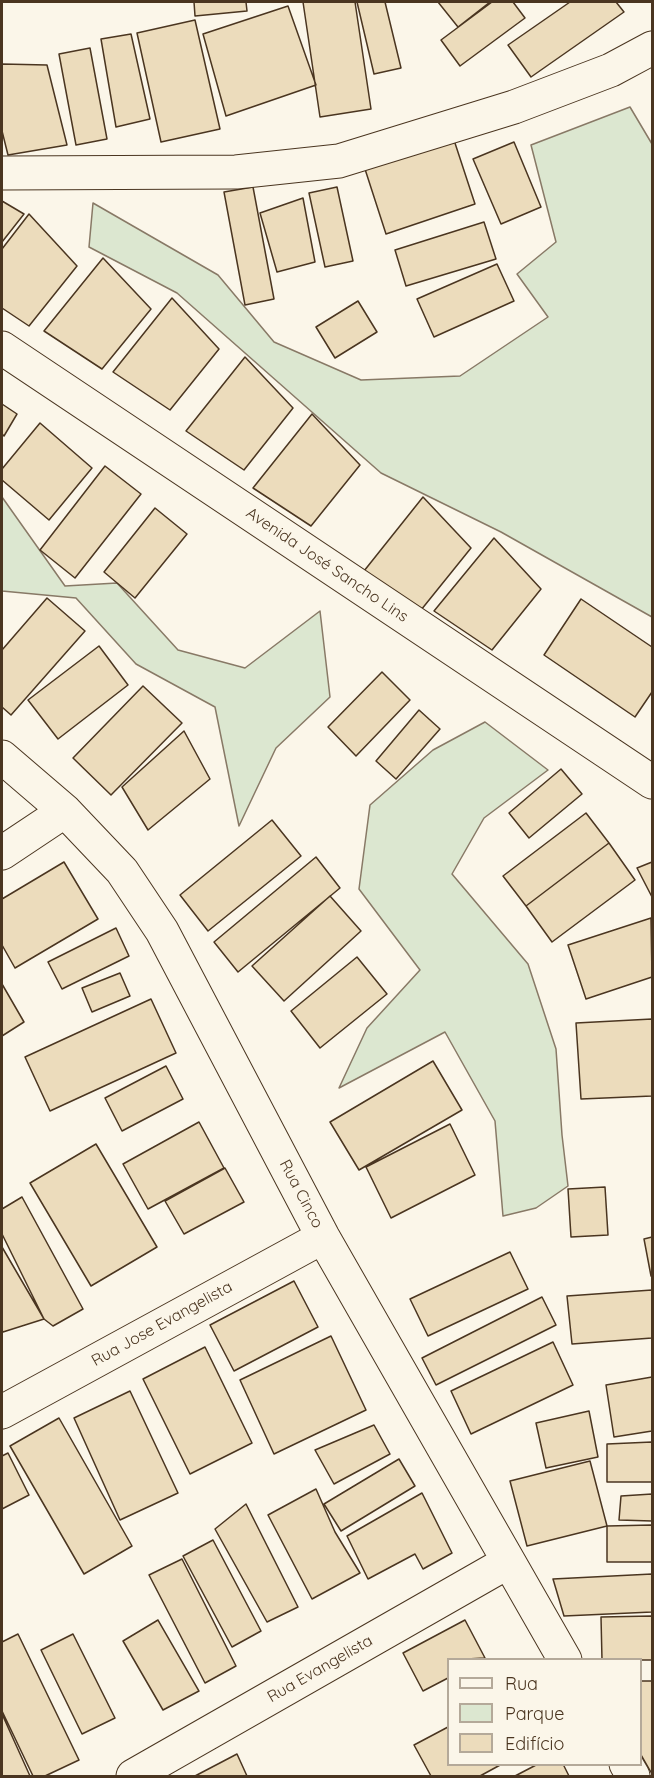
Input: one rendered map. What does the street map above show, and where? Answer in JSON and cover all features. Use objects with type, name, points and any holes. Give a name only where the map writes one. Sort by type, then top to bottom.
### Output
[{"type":"street","points":[[2,173],[236,172],[339,161],[514,107],[611,70],[652,48]]},
{"type":"street","name":"Avenida José Sancho Lins","points":[[2,348],[652,782]]},
{"type":"street","name":"Rua Cinco","points":[[2,757],[65,811],[122,871],[162,931],[323,1237],[564,1658]]},
{"type":"street","points":[[2,853],[65,811]]},
{"type":"street","name":"Rua Jose Evangelista","points":[[2,1412],[323,1237]]},
{"type":"street","name":"Rua Evangelista","points":[[133,1776],[508,1562]]},
{"type":"green space","points":[[630,107],[652,144],[652,617],[501,532],[381,473],[177,293],[89,247],[93,203],[218,275],[274,342],[361,380],[460,376],[548,317],[517,274],[556,242],[531,145]]},
{"type":"green space","points":[[2,497],[65,586],[117,583],[178,650],[245,668],[320,611],[330,697],[276,748],[239,826],[215,707],[136,664],[76,598],[2,591]]},
{"type":"green space","points":[[485,722],[548,770],[484,818],[452,874],[528,964],[556,1049],[568,1186],[536,1208],[503,1216],[495,1121],[445,1032],[339,1088],[367,1028],[420,970],[359,889],[370,805],[433,750]]},
{"type":"building","points":[[194,2],[246,2],[247,11],[195,16]]},
{"type":"building","points":[[303,2],[355,2],[371,109],[320,117]]},
{"type":"building","points":[[357,2],[385,2],[401,68],[374,74]]},
{"type":"building","points":[[438,2],[490,2],[458,27]]},
{"type":"building","points":[[492,2],[513,2],[525,18],[460,66],[441,40]]},
{"type":"building","points":[[570,2],[616,2],[624,12],[531,77],[508,45]]},
{"type":"building","points":[[288,6],[316,85],[226,116],[203,34]]},
{"type":"building","points":[[195,20],[220,129],[161,142],[137,33]]},
{"type":"building","points":[[131,34],[150,119],[116,127],[101,39]]},
{"type":"building","points":[[90,48],[107,139],[76,145],[59,54]]},
{"type":"building","points":[[2,64],[47,65],[67,145],[8,155],[2,131]]},
{"type":"building","points":[[453,137],[475,204],[386,234],[364,166]]},
{"type":"building","points":[[514,142],[541,207],[501,224],[473,159]]},
{"type":"building","points":[[253,187],[274,299],[245,305],[224,192]]},
{"type":"building","points":[[337,187],[353,261],[325,267],[309,193]]},
{"type":"building","points":[[303,198],[315,262],[277,272],[260,213]]},
{"type":"building","points":[[2,201],[24,214],[2,242]]},
{"type":"building","points":[[29,214],[77,266],[29,326],[2,308],[2,249]]},
{"type":"building","points":[[484,222],[496,259],[406,286],[395,250]]},
{"type":"building","points":[[103,258],[151,309],[102,369],[44,331]]},
{"type":"building","points":[[497,264],[514,301],[434,337],[417,299]]},
{"type":"building","points":[[172,298],[219,349],[170,410],[113,372]]},
{"type":"building","points":[[358,301],[377,332],[335,358],[316,327]]},
{"type":"building","points":[[245,357],[293,408],[244,470],[186,431]]},
{"type":"building","points":[[2,404],[17,414],[4,436],[2,434]]},
{"type":"building","points":[[312,414],[360,465],[311,526],[253,488]]},
{"type":"building","points":[[40,423],[92,468],[49,520],[2,480],[2,469]]},
{"type":"building","points":[[105,466],[141,494],[75,578],[40,550]]},
{"type":"building","points":[[423,497],[471,548],[421,610],[364,571]]},
{"type":"building","points":[[155,508],[187,534],[135,598],[104,572]]},
{"type":"building","points":[[494,538],[541,589],[492,650],[434,611]]},
{"type":"building","points":[[47,598],[85,631],[11,715],[2,707],[2,650]]},
{"type":"building","points":[[581,599],[652,647],[652,692],[635,717],[544,655]]},
{"type":"building","points":[[99,646],[128,685],[58,739],[28,700]]},
{"type":"building","points":[[382,672],[410,700],[356,756],[328,727]]},
{"type":"building","points":[[143,686],[182,723],[111,795],[73,758]]},
{"type":"building","points":[[419,710],[440,729],[396,779],[376,761]]},
{"type":"building","points":[[184,731],[210,779],[148,830],[122,787]]},
{"type":"building","points":[[561,769],[582,794],[529,838],[509,813]]},
{"type":"building","points":[[586,813],[609,843],[526,906],[503,876]]},
{"type":"building","points":[[272,820],[301,856],[208,931],[180,895]]},
{"type":"building","points":[[609,843],[635,880],[552,942],[526,906]]},
{"type":"building","points":[[316,857],[340,888],[238,972],[214,942]]},
{"type":"building","points":[[64,862],[98,919],[15,968],[2,945],[2,899]]},
{"type":"building","points":[[652,862],[652,897],[637,868]]},
{"type":"building","points":[[330,896],[361,931],[284,1001],[252,966]]},
{"type":"building","points":[[651,918],[652,977],[586,999],[568,945]]},
{"type":"building","points":[[116,928],[129,956],[62,989],[48,962]]},
{"type":"building","points":[[357,957],[387,994],[320,1048],[291,1011]]},
{"type":"building","points":[[120,973],[130,996],[92,1012],[82,988]]},
{"type":"building","points":[[2,984],[24,1022],[2,1036]]},
{"type":"building","points":[[151,999],[176,1053],[50,1111],[25,1057]]},
{"type":"building","points":[[652,1019],[652,1096],[581,1099],[576,1023]]},
{"type":"building","points":[[433,1061],[462,1110],[359,1170],[330,1122]]},
{"type":"building","points":[[166,1066],[183,1099],[122,1131],[105,1098]]},
{"type":"building","points":[[199,1122],[224,1168],[148,1209],[123,1164]]},
{"type":"building","points":[[450,1124],[475,1175],[391,1218],[366,1167]]},
{"type":"building","points":[[96,1144],[157,1247],[91,1286],[30,1183]]},
{"type":"building","points":[[225,1168],[244,1202],[184,1234],[165,1201]]},
{"type":"building","points":[[605,1187],[608,1235],[571,1237],[568,1189]]},
{"type":"building","points":[[22,1197],[83,1309],[53,1326],[44,1319],[2,1234],[2,1209]]},
{"type":"building","points":[[652,1237],[652,1276],[651,1276],[644,1239]]},
{"type":"building","points":[[2,1247],[44,1319],[3,1332],[2,1330]]},
{"type":"building","points":[[510,1252],[528,1289],[428,1336],[410,1299]]},
{"type":"building","points":[[294,1281],[318,1327],[234,1371],[210,1325]]},
{"type":"building","points":[[652,1290],[652,1338],[572,1344],[567,1296]]},
{"type":"building","points":[[542,1297],[556,1325],[436,1385],[422,1358]]},
{"type":"building","points":[[331,1336],[366,1410],[274,1454],[240,1380]]},
{"type":"building","points":[[553,1342],[573,1385],[471,1434],[451,1391]]},
{"type":"building","points":[[205,1347],[252,1443],[190,1474],[143,1379]]},
{"type":"building","points":[[652,1377],[652,1431],[614,1437],[606,1385]]},
{"type":"building","points":[[130,1391],[178,1493],[120,1520],[74,1418]]},
{"type":"building","points":[[589,1411],[598,1457],[546,1468],[536,1423]]},
{"type":"building","points":[[59,1418],[132,1546],[84,1574],[10,1446]]},
{"type":"building","points":[[374,1425],[390,1454],[334,1484],[315,1450]]},
{"type":"building","points":[[652,1442],[652,1482],[607,1482],[607,1444]]},
{"type":"building","points":[[8,1453],[29,1495],[2,1509],[2,1456]]},
{"type":"building","points":[[399,1459],[415,1486],[341,1531],[324,1504]]},
{"type":"building","points":[[590,1461],[607,1526],[527,1546],[510,1481]]},
{"type":"building","points":[[316,1489],[335,1532],[360,1573],[312,1599],[268,1515]]},
{"type":"building","points":[[422,1493],[452,1553],[423,1569],[415,1554],[368,1579],[347,1536]]},
{"type":"building","points":[[652,1494],[652,1521],[619,1520],[621,1496]]},
{"type":"building","points":[[246,1504],[298,1607],[267,1622],[215,1529]]},
{"type":"building","points":[[652,1525],[652,1562],[607,1562],[607,1526]]},
{"type":"building","points":[[213,1540],[261,1631],[232,1647],[183,1556]]},
{"type":"building","points":[[182,1559],[236,1666],[205,1683],[149,1575]]},
{"type":"building","points":[[652,1574],[652,1612],[564,1616],[553,1579]]},
{"type":"building","points":[[652,1616],[652,1660],[602,1658],[601,1617]]},
{"type":"building","points":[[158,1620],[199,1691],[163,1710],[123,1641]]},
{"type":"building","points":[[465,1620],[485,1658],[447,1658],[447,1679],[423,1691],[403,1653]]},
{"type":"building","points":[[18,1634],[79,1760],[45,1776],[33,1776],[2,1711],[2,1642]]},
{"type":"building","points":[[73,1634],[115,1718],[82,1734],[41,1650]]},
{"type":"building","points":[[642,1681],[652,1681],[652,1774],[642,1756]]},
{"type":"building","points":[[2,1714],[30,1776],[2,1776]]},
{"type":"building","points":[[447,1728],[447,1766],[498,1766],[480,1776],[431,1776],[414,1745]]},
{"type":"building","points":[[237,1754],[247,1776],[195,1776]]},
{"type":"building","points":[[534,1766],[564,1766],[569,1776],[515,1776]]}]
